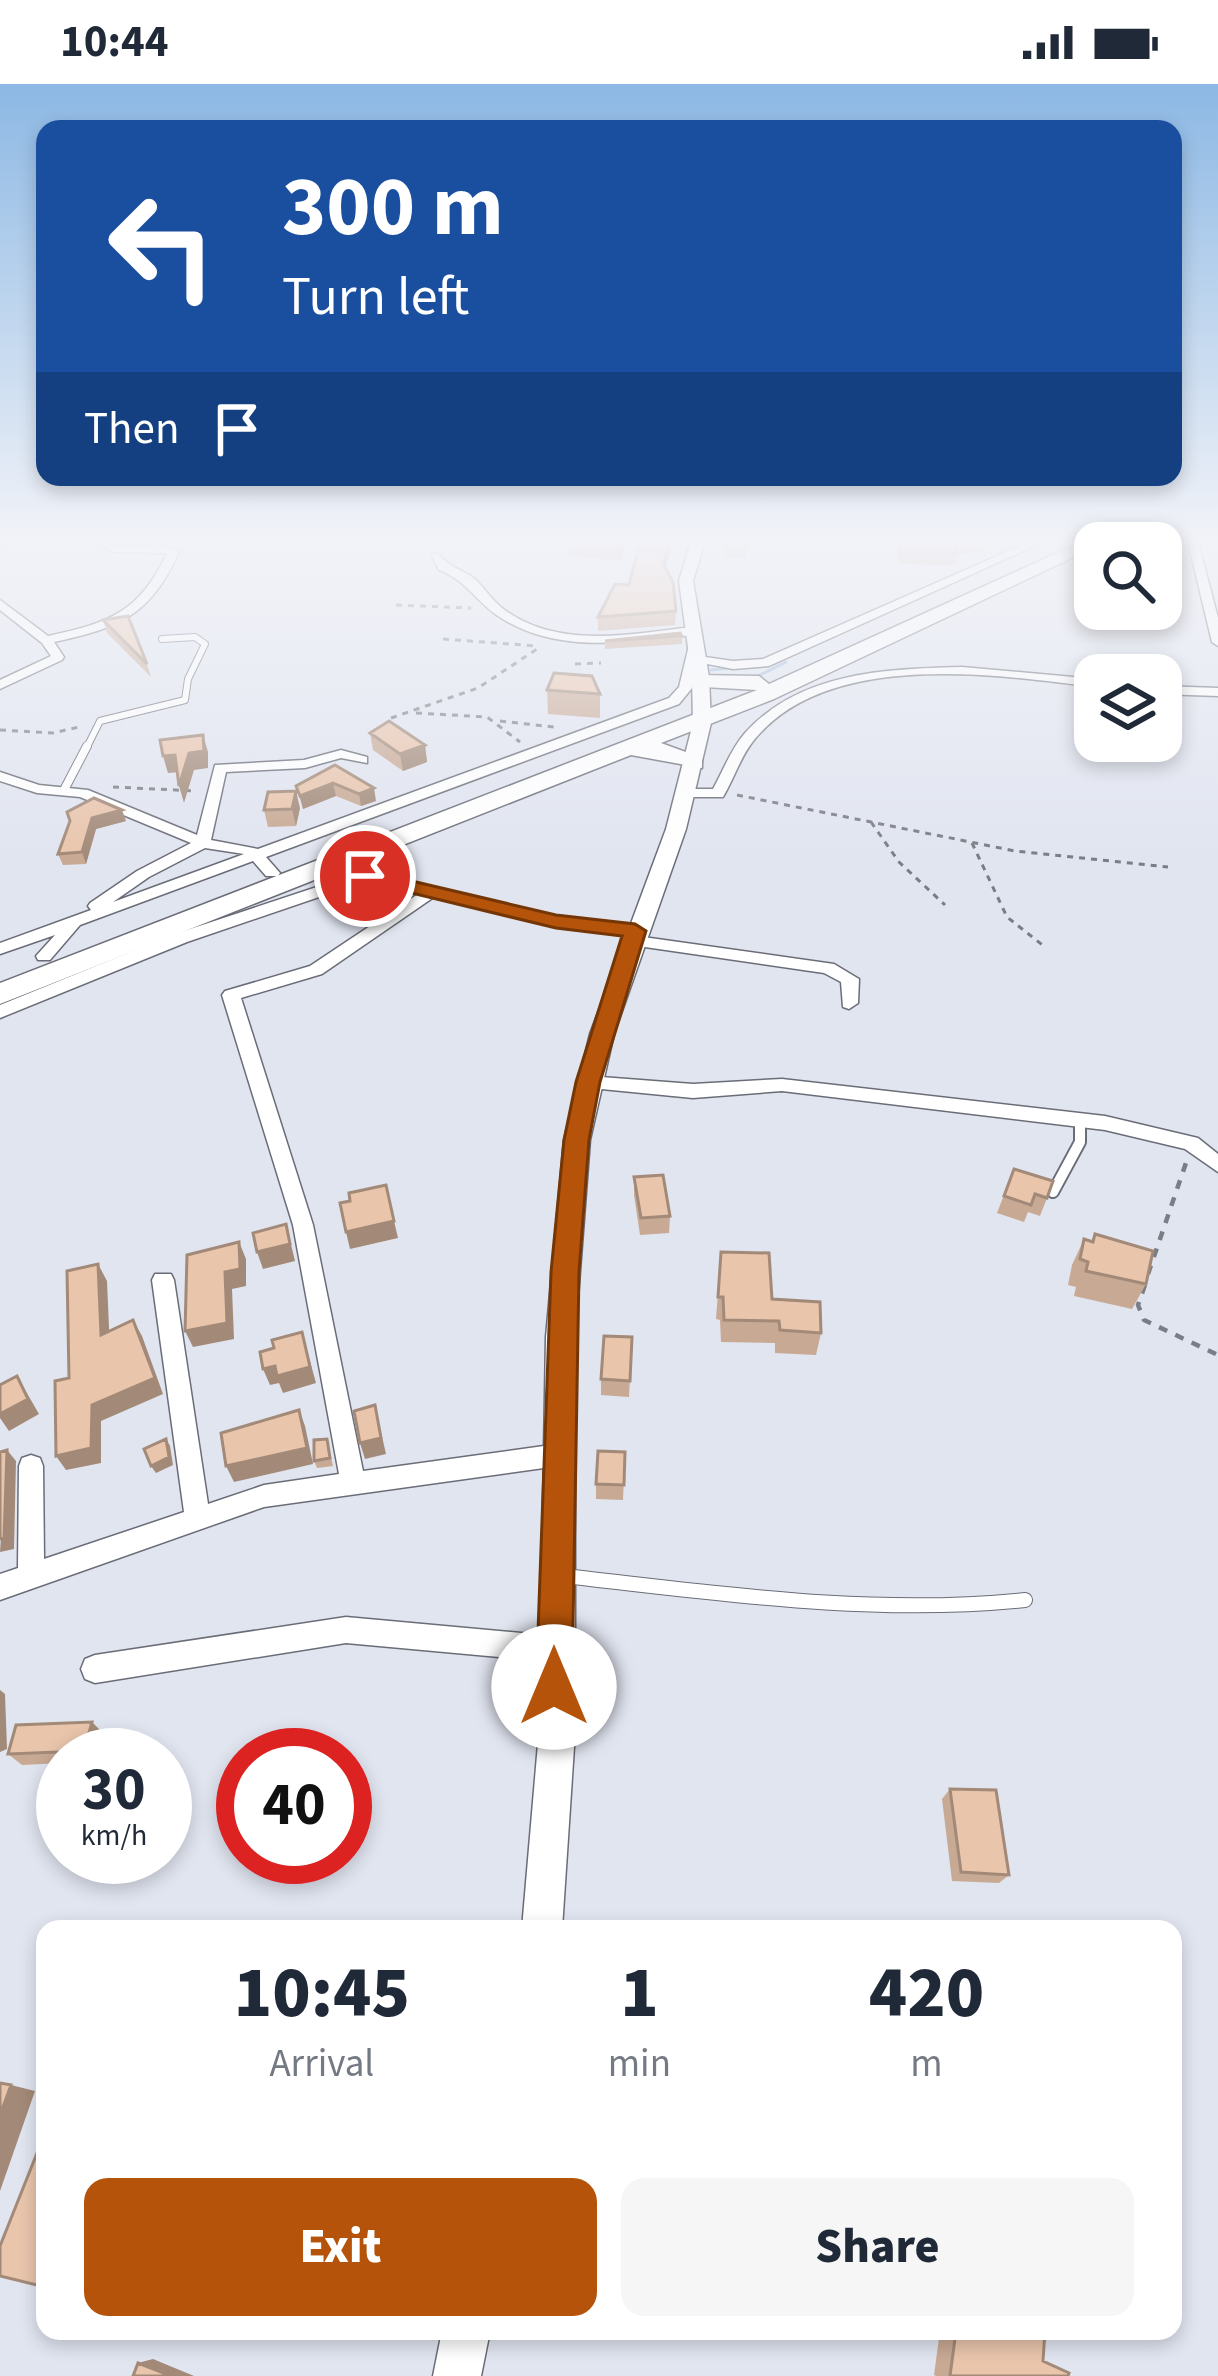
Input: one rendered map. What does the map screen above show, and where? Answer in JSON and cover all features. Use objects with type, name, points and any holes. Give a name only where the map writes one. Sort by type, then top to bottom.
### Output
[{"type":"highway","points":[[0,994],[634,749],[759,683],[847,645]]},
{"type":"highway","points":[[0,973],[264,864],[703,713],[877,645]]},
{"type":"highway","points":[[702,670],[759,683]]},
{"type":"highway","points":[[634,749],[667,751],[690,778]]},
{"type":"street","points":[[0,685],[58,657],[50,645]]},
{"type":"street","points":[[0,950],[264,864],[674,700],[685,688],[692,645]]},
{"type":"street","points":[[543,1920],[553,1802],[565,1272],[577,1140],[588,1082],[633,935],[690,778],[703,713],[696,645]]},
{"type":"street","points":[[702,670],[765,662],[804,645]]},
{"type":"street","points":[[690,778],[718,794],[760,726],[815,692],[857,677],[999,672],[1074,681]]},
{"type":"street","points":[[1182,691],[1218,692]]},
{"type":"street","points":[[44,956],[76,922],[142,874],[202,843],[218,770],[304,764],[341,754],[362,760]]},
{"type":"street","points":[[0,776],[37,789],[83,793],[202,843],[243,847],[264,864]]},
{"type":"street","points":[[0,1012],[181,938],[351,878],[386,879],[556,922],[828,968],[850,979],[849,1003]]},
{"type":"street","points":[[352,1483],[303,1225],[230,995],[316,970],[431,892]]},
{"type":"street","points":[[588,1082],[693,1091],[782,1085],[1079,1121],[1160,1132],[1191,1143],[1218,1165]]},
{"type":"street","points":[[163,1280],[198,1520]]},
{"type":"street","points":[[0,1586],[264,1496],[558,1456]]},
{"type":"street","points":[[31,1466],[32,1576]]},
{"type":"street","points":[[95,1669],[346,1630],[554,1649]]},
{"type":"street","points":[[457,2376],[464,2340]]},
{"type":"lane","points":[[64,790],[100,721],[185,700],[188,679],[205,645]]},
{"type":"lane","points":[[1053,1192],[1080,1142],[1079,1121]]},
{"type":"lane","points":[[555,1575],[836,1606],[939,1609],[1024,1600]]},
{"type":"path","points":[[391,718],[478,688],[542,646],[527,645]]},
{"type":"path","points":[[575,664],[601,663]]},
{"type":"path","points":[[405,713],[482,715],[500,721],[596,730]]},
{"type":"path","points":[[0,730],[52,733],[100,721]]},
{"type":"path","points":[[500,721],[524,748],[520,758]]},
{"type":"path","points":[[83,793],[126,785],[215,793]]},
{"type":"path","points":[[718,794],[811,806],[972,843],[1168,867]]},
{"type":"path","points":[[872,822],[899,862],[945,905]]},
{"type":"path","points":[[972,843],[1007,917],[1045,946]]},
{"type":"path","points":[[1191,1143],[1138,1305],[1144,1320],[1218,1355]]},
{"type":"building","points":[[128,645],[139,645],[147,664]]},
{"type":"building","points":[[554,673],[592,676],[600,694],[547,690]]},
{"type":"building","points":[[389,721],[425,745],[400,754],[370,733]]},
{"type":"building","points":[[203,735],[204,751],[189,753],[179,786],[175,755],[163,756],[160,740]]},
{"type":"building","points":[[335,765],[374,788],[359,794],[333,783],[300,796],[296,786]]},
{"type":"building","points":[[296,791],[292,809],[264,810],[268,792]]},
{"type":"building","points":[[94,798],[122,810],[92,818],[82,852],[58,854],[70,821],[67,812]]},
{"type":"building","points":[[1014,1169],[1053,1181],[1047,1198],[1035,1194],[1031,1205],[1004,1196]]},
{"type":"building","points":[[663,1175],[670,1216],[641,1218],[634,1177]]},
{"type":"building","points":[[386,1185],[394,1221],[346,1232],[340,1203],[350,1201],[349,1193]]},
{"type":"building","points":[[286,1224],[290,1244],[257,1252],[253,1233]]},
{"type":"building","points":[[1095,1234],[1153,1251],[1146,1284],[1086,1271],[1088,1262],[1080,1259],[1084,1239],[1093,1242]]},
{"type":"building","points":[[239,1242],[240,1269],[225,1272],[227,1323],[185,1331],[187,1255]]},
{"type":"building","points":[[721,1252],[769,1253],[772,1299],[820,1302],[821,1333],[780,1330],[779,1321],[724,1320],[723,1297],[718,1297]]},
{"type":"building","points":[[98,1264],[101,1335],[133,1320],[155,1378],[92,1405],[91,1448],[56,1456],[55,1381],[69,1378],[67,1271]]},
{"type":"building","points":[[302,1332],[310,1367],[277,1376],[275,1366],[263,1369],[260,1352],[274,1348],[272,1340]]},
{"type":"building","points":[[604,1336],[632,1337],[630,1381],[601,1379]]},
{"type":"building","points":[[17,1376],[28,1399],[0,1414],[0,1385]]},
{"type":"building","points":[[375,1405],[381,1438],[360,1443],[354,1411]]},
{"type":"building","points":[[299,1410],[307,1448],[226,1466],[221,1433]]},
{"type":"building","points":[[166,1439],[169,1457],[151,1466],[144,1449]]},
{"type":"building","points":[[327,1439],[330,1458],[314,1461],[314,1440]]},
{"type":"building","points":[[7,1450],[4,1538],[0,1539],[0,1452]]},
{"type":"building","points":[[598,1451],[625,1452],[624,1485],[596,1484]]},
{"type":"building","points":[[92,1722],[90,1728],[36,1728],[36,1753],[8,1754],[16,1725]]},
{"type":"building","points":[[950,1789],[996,1790],[1009,1875],[961,1872]]},
{"type":"building","points":[[0,2083],[11,2085],[0,2115]]},
{"type":"building","points":[[36,2156],[36,2285],[0,2276],[0,2246]]},
{"type":"building","points":[[955,2340],[1044,2340],[1043,2361],[1069,2373],[1068,2376],[950,2376]]},
{"type":"building","points":[[138,2363],[171,2376],[133,2376]]},
{"type":"waterway","points":[[754,678],[786,662]]},
{"type":"waterway","points":[[711,670],[772,664]]},
{"type":"route","points":[[365,876],[556,922],[635,931],[588,1082],[577,1140],[565,1272],[554,1687]]}]
